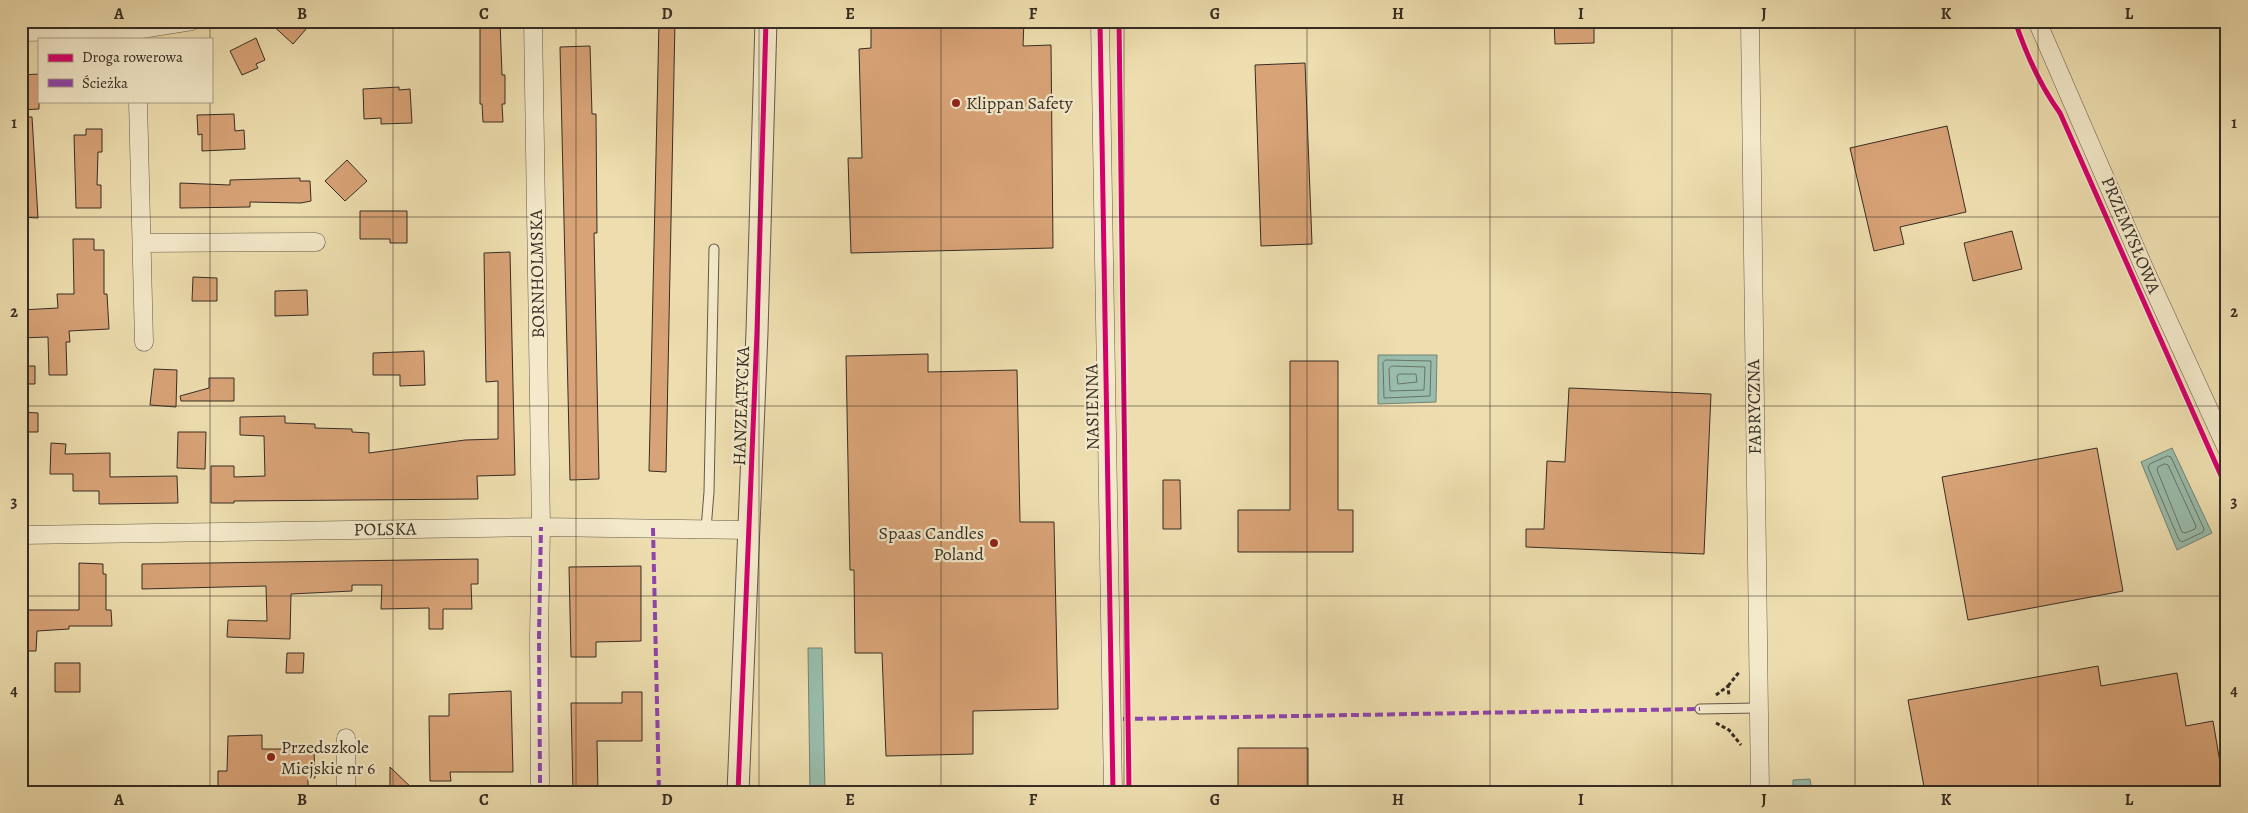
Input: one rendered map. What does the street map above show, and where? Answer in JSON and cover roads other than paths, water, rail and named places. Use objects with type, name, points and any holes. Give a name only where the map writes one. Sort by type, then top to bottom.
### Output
[{"type":"street","points":[[21,32],[135,30],[192,21]]},
{"type":"street","name":"BORNHOLMSKA","points":[[534,21],[541,526],[539,637],[540,783]]},
{"type":"street","name":"HANZEATYCKA","points":[[738,792],[764,159],[766,21]]},
{"type":"street","name":"NASIENNA","points":[[1100,21],[1113,792]]},
{"type":"street","name":"FABRYCZNA","points":[[1750,21],[1760,792]]},
{"type":"street","name":"PRZEMYSŁOWA","points":[[2037,21],[2145,270],[2227,448]]},
{"type":"street","points":[[138,102],[144,342]]},
{"type":"street","points":[[143,243],[316,242]]},
{"type":"street","name":"POLSKA","points":[[21,535],[541,526],[750,530]]},
{"type":"street","points":[[346,738],[346,792]]},
{"type":"lane","points":[[706,529],[709,492],[714,249]]},
{"type":"lane","points":[[1700,709],[1758,708]]},
{"type":"water","points":[[1378,355],[1437,355],[1436,402],[1378,404]]},
{"type":"water","points":[[2172,448],[2212,533],[2177,550],[2141,462]]},
{"type":"water","points":[[808,648],[822,648],[825,792],[810,792]]},
{"type":"water","points":[[1810,779],[1812,792],[1793,792],[1793,780]]},
{"type":"place","name":"Klippan Safety","points":[[956,103]]},
{"type":"place","name":"Spaas Candles Poland","points":[[994,543]]},
{"type":"place","name":"Przedszkole Miejskie nr 6","points":[[271,757]]}]
